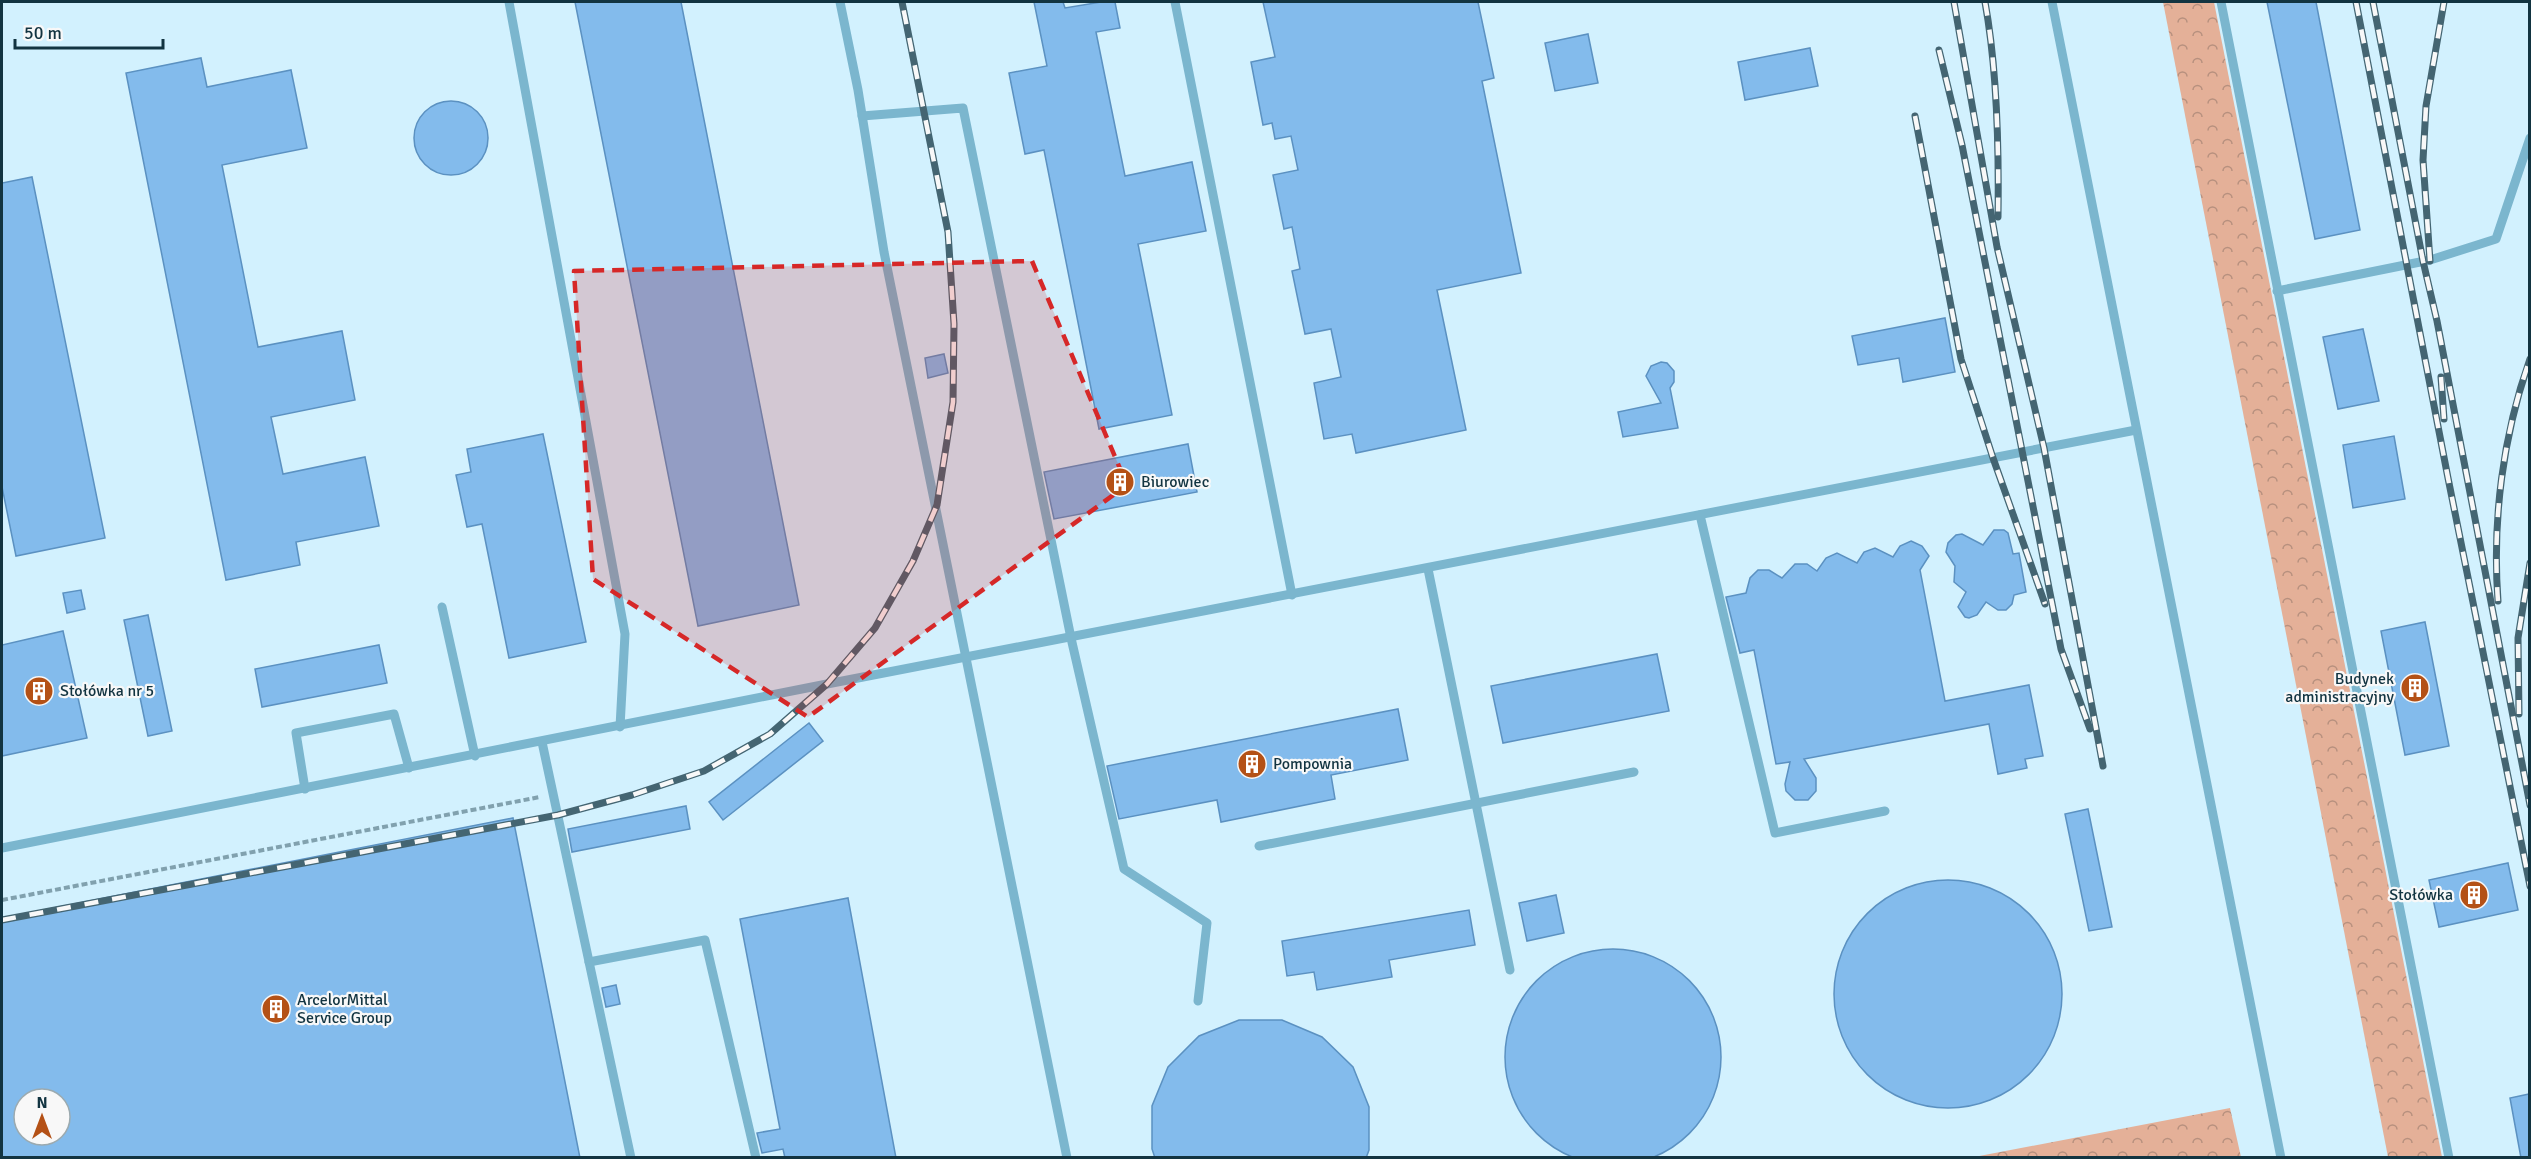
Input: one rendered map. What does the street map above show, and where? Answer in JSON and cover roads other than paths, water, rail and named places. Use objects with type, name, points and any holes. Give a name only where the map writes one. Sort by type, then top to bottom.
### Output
[{"type":"lane","points":[[509,2],[625,634],[620,727]]},
{"type":"lane","points":[[840,2],[862,116],[884,252],[1067,1158]]},
{"type":"lane","points":[[1175,2],[1292,596]]},
{"type":"lane","points":[[2052,2],[2281,1158]]},
{"type":"lane","points":[[2221,2],[2449,1158]]},
{"type":"lane","points":[[862,116],[963,108],[1071,638],[1124,869],[1207,922],[1198,1001]]},
{"type":"lane","points":[[2277,291],[2430,260],[2496,239],[2529,138]]},
{"type":"lane","points":[[2,848],[475,756],[827,684],[1292,596],[2136,430]]},
{"type":"lane","points":[[1700,515],[1774,833],[1885,811]]},
{"type":"lane","points":[[1428,569],[1510,969]]},
{"type":"lane","points":[[442,607],[475,756]]},
{"type":"lane","points":[[305,789],[296,733],[394,714],[409,768]]},
{"type":"lane","points":[[542,742],[632,1158]]},
{"type":"lane","points":[[1259,846],[1634,772]]},
{"type":"lane","points":[[590,962],[705,940],[756,1158]]},
{"type":"railway","points":[[2,920],[558,815],[632,795],[704,771],[770,734],[827,684],[875,628],[913,561],[937,505],[953,402],[954,324],[948,232],[902,2]]},
{"type":"railway","points":[[1954,2],[1997,247],[2044,448],[2103,766]]},
{"type":"railway","points":[[1985,2],[1996,109],[1998,217]]},
{"type":"railway","points":[[2356,2],[2530,886]]},
{"type":"railway","points":[[2373,2],[2530,805]]},
{"type":"railway","points":[[2430,261],[2423,160],[2426,106],[2444,2]]},
{"type":"railway","points":[[1939,50],[1962,145],[2061,649],[2090,729]]},
{"type":"railway","points":[[1915,116],[1961,359],[1993,458],[2045,604]]},
{"type":"railway","points":[[2498,601],[2498,509],[2502,478],[2513,417],[2530,359]]},
{"type":"railway","points":[[2441,377],[2444,419]]},
{"type":"railway","points":[[2519,714],[2518,638],[2530,563]]},
{"type":"place","name":"Biurowiec","points":[[1120,482]]},
{"type":"place","name":"Budynek administracyjny","points":[[2415,688]]},
{"type":"place","name":"Stołówka nr 5","points":[[39,691]]},
{"type":"place","name":"Pompownia","points":[[1252,764]]},
{"type":"place","name":"Stołówka","points":[[2474,895]]},
{"type":"place","name":"ArcelorMittal Service Group","points":[[276,1009]]}]
